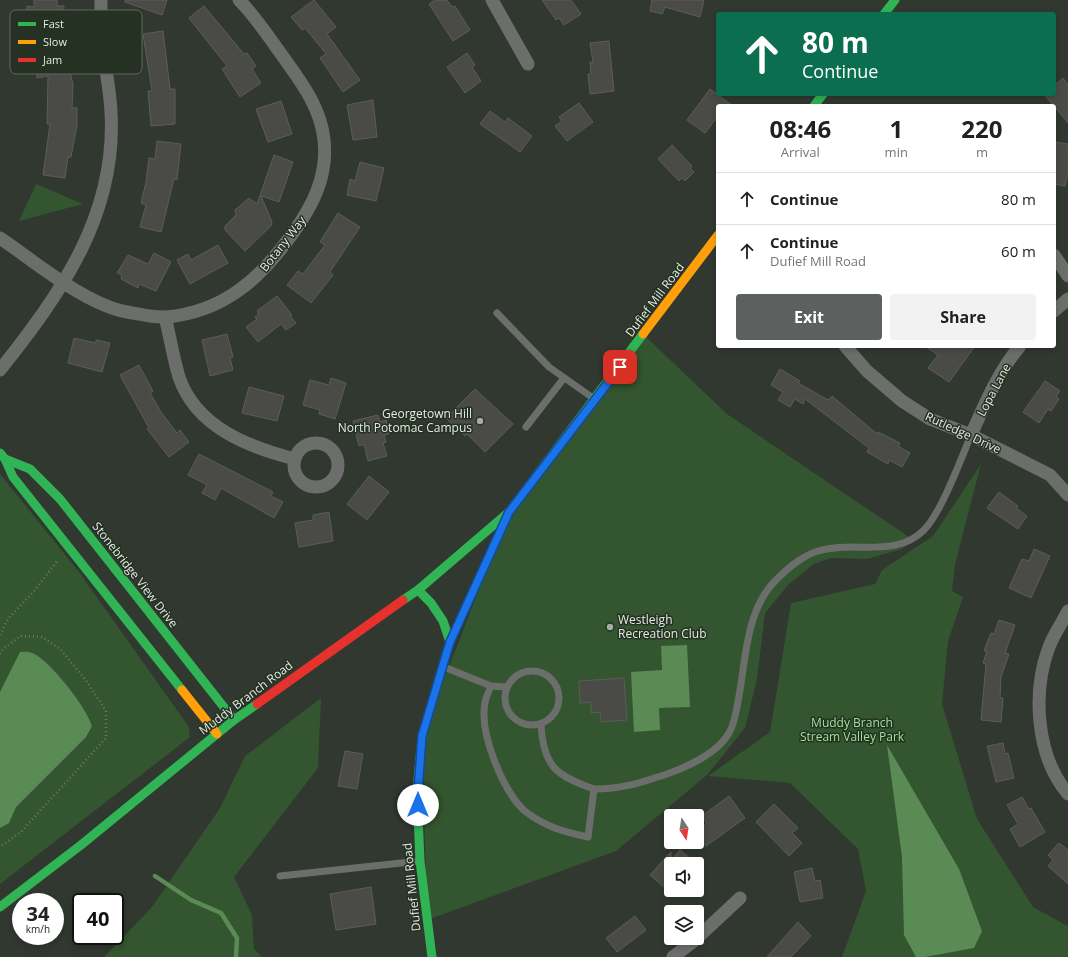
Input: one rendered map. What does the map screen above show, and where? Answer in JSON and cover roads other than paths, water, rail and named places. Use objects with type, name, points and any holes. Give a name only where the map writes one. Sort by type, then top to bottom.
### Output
[{"type":"main road","points":[[886,12],[895,0]]},
{"type":"main road","name":"Dufief Mill Road","points":[[432,957],[420,861],[418,791],[422,736],[450,642],[509,512],[716,238]]},
{"type":"main road","name":"Stonebridge View Drive","points":[[3,456],[30,469],[60,499],[234,720]]},
{"type":"main road","name":"Stonebridge View Drive","points":[[3,456],[13,477],[217,734]]},
{"type":"main road","name":"Muddy Branch Road","points":[[0,907],[81,845],[234,720],[418,590],[509,512]]},
{"type":"main road","points":[[418,590],[431,603],[443,621],[450,642]]},
{"type":"street","name":"Botany Way","points":[[0,238],[99,303],[125,311],[165,317],[209,307],[240,291],[258,276],[275,258],[306,214],[317,194],[324,164],[324,140],[321,122],[314,103],[252,13],[239,0]]},
{"type":"street","points":[[492,0],[528,64]]},
{"type":"street","points":[[0,370],[23,341],[65,282],[93,226],[111,159],[111,112],[106,74]]},
{"type":"street","points":[[1056,258],[1068,276]]},
{"type":"street","points":[[1056,309],[1068,300]]},
{"type":"street","points":[[165,317],[180,378],[192,400],[206,417],[233,438],[266,451],[295,459]]},
{"type":"street","name":"Rutledge Drive","points":[[847,348],[867,371],[902,401],[930,419],[971,435],[1050,475],[1068,495]]},
{"type":"street","name":"Lopa Lane","points":[[971,435],[990,393],[1012,355],[1018,348]]},
{"type":"street","points":[[1068,611],[1049,647],[1040,687],[1039,722],[1047,758],[1068,794]]},
{"type":"street","points":[[673,957],[695,940],[740,898]]},
{"type":"lane","points":[[497,313],[549,367],[595,399]]},
{"type":"lane","points":[[526,427],[564,378]]},
{"type":"lane","points":[[541,724],[542,741],[546,754],[554,769],[570,781],[594,789],[616,789],[635,784],[678,770],[707,756],[729,734],[737,707],[749,634],[758,604],[774,583],[796,562],[817,551],[842,548],[875,548],[896,546],[912,539],[925,529],[936,513],[971,435]]},
{"type":"lane","points":[[443,667],[491,686],[506,687]]},
{"type":"lane","points":[[527,671],[536,671],[552,679],[559,695],[559,704],[549,719],[541,724],[532,726],[523,724],[515,720],[508,713],[504,696],[506,687],[512,679],[527,671]]},
{"type":"lane","points":[[491,686],[485,704],[486,731],[494,764],[506,787],[525,811],[558,831],[588,837],[594,789]]},
{"type":"lane","points":[[280,876],[420,861]]},
{"type":"waterway","points":[[155,876],[191,900],[221,913],[237,938],[236,957]]},
{"type":"place","name":"Georgetown Hill North Potomac Campus","points":[[480,421]]},
{"type":"place","name":"Westleigh Recreation Club","points":[[610,627]]},
{"type":"park label","name":"Muddy Branch Stream Valley Park","points":[[852,730]]}]
